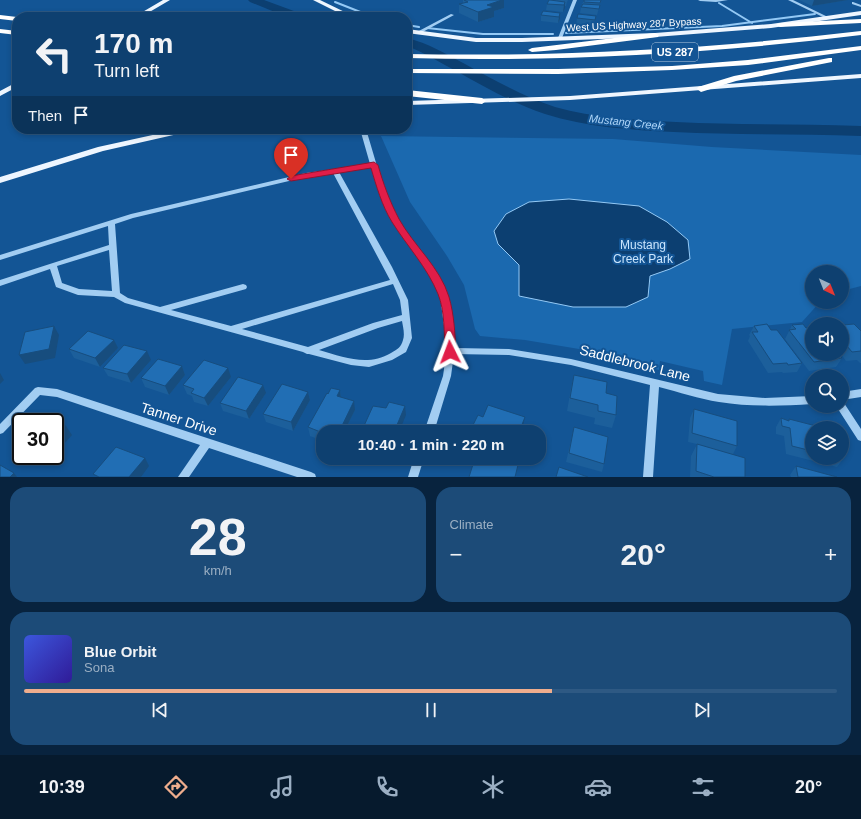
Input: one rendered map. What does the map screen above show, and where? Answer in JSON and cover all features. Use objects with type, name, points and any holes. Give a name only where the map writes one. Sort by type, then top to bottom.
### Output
[{"type":"highway","points":[[0,17],[12,18]]},
{"type":"highway","points":[[780,25],[861,21]]},
{"type":"highway","points":[[0,31],[12,32]]},
{"type":"highway","name":"US 287","points":[[412,56],[488,58],[651,54],[776,44],[861,33]]},
{"type":"highway","points":[[412,56],[556,48],[656,35]]},
{"type":"highway","name":"US 287","points":[[412,71],[616,71],[712,65],[798,57],[861,48]]},
{"type":"highway","points":[[701,89],[734,79],[861,54]]},
{"type":"highway","points":[[412,94],[482,101]]},
{"type":"main road","points":[[146,12],[167,0]]},
{"type":"main road","points":[[316,0],[339,12]]},
{"type":"main road","name":"West US Highway 287 Bypass","points":[[412,32],[476,40],[656,35],[780,25],[861,13]]},
{"type":"main road","points":[[412,103],[570,98],[861,76]]},
{"type":"main road","points":[[0,94],[12,87]]},
{"type":"main road","points":[[0,180],[101,149],[168,134]]},
{"type":"street","points":[[560,38],[575,0]]},
{"type":"street","points":[[700,0],[726,0]]},
{"type":"street","points":[[790,0],[828,18]]},
{"type":"street","points":[[853,3],[861,6]]},
{"type":"street","points":[[417,33],[452,15]]},
{"type":"street","points":[[365,134],[379,183],[395,220],[435,277],[444,296],[448,322],[450,352],[447,376],[431,425]]},
{"type":"street","points":[[0,258],[131,216],[306,175],[374,165]]},
{"type":"street","points":[[53,265],[59,285],[78,292],[116,294],[125,300],[351,362],[369,364],[389,358],[403,350],[408,338],[404,300],[335,171]]},
{"type":"street","points":[[111,222],[116,294]]},
{"type":"street","points":[[0,283],[113,246]]},
{"type":"street","points":[[232,329],[394,281]]},
{"type":"street","points":[[162,309],[243,287]]},
{"type":"street","points":[[307,351],[362,330],[406,317]]},
{"type":"street","name":"Saddlebrook Lane","points":[[450,352],[509,352],[565,361],[718,398],[770,403],[805,400]]},
{"type":"street","points":[[648,477],[656,382]]},
{"type":"street","name":"Tanner Drive","points":[[0,430],[38,391],[57,393],[311,477]]},
{"type":"street","points":[[849,395],[861,393]]},
{"type":"street","points":[[846,413],[861,436]]},
{"type":"street","points":[[183,477],[207,443]]},
{"type":"street","points":[[412,477],[417,465]]},
{"type":"green space","name":"Mustang Creek Park","points":[[381,136],[613,139],[712,147],[861,155],[861,286],[849,289],[849,265],[805,265],[805,309],[814,309],[802,322],[732,329],[722,385],[704,381],[703,371],[660,361],[659,370],[591,351],[525,340],[480,336],[475,329],[464,285],[447,256],[410,202]]},
{"type":"shaded area","points":[[569,199],[639,206],[667,222],[688,240],[690,259],[670,269],[650,276],[648,297],[626,307],[573,307],[519,296],[519,265],[498,244],[494,231],[506,214],[529,202]]},
{"type":"building","points":[[464,0],[502,0],[487,5],[494,7],[478,12],[459,4],[468,2]]},
{"type":"building","points":[[549,0],[565,2],[564,5],[547,4]]},
{"type":"building","points":[[584,0],[601,0],[600,3],[584,2]]},
{"type":"building","points":[[583,4],[600,5],[599,9],[581,7]]},
{"type":"building","points":[[543,11],[560,13],[559,17],[541,15]]},
{"type":"building","points":[[578,14],[596,16],[595,20],[577,18]]},
{"type":"building","points":[[767,324],[771,330],[777,330],[802,363],[788,365],[787,363],[773,364],[752,332],[758,332],[754,326]]},
{"type":"building","points":[[803,324],[805,327],[805,350],[789,330],[796,329],[792,325]]},
{"type":"building","points":[[849,324],[854,324],[861,331],[861,351],[852,352],[849,348]]},
{"type":"building","points":[[54,326],[49,349],[19,355],[25,332]]},
{"type":"building","points":[[88,331],[114,340],[95,358],[69,349]]},
{"type":"building","points":[[124,345],[147,351],[127,374],[103,368]]},
{"type":"building","points":[[158,359],[182,366],[165,386],[141,378]]},
{"type":"building","points":[[204,360],[228,368],[204,398],[191,393],[194,389],[183,385]]},
{"type":"building","points":[[574,375],[607,382],[606,393],[617,396],[616,415],[598,411],[598,405],[570,398]]},
{"type":"building","points":[[238,377],[263,385],[246,411],[220,403]]},
{"type":"building","points":[[282,384],[308,392],[291,422],[263,414]]},
{"type":"building","points":[[331,388],[340,390],[337,396],[354,401],[342,425],[316,425],[316,430],[308,427],[327,393],[328,394]]},
{"type":"building","points":[[389,402],[405,406],[397,425],[364,425],[373,406],[386,408]]},
{"type":"building","points":[[488,405],[525,417],[522,425],[473,425],[478,415],[483,417]]},
{"type":"building","points":[[694,409],[737,421],[737,446],[692,433]]},
{"type":"building","points":[[781,418],[789,421],[789,419],[805,423],[805,449],[792,446],[790,428],[782,426]]},
{"type":"building","points":[[574,427],[608,437],[604,464],[569,453]]},
{"type":"building","points":[[697,444],[745,458],[745,477],[714,477],[696,471]]},
{"type":"building","points":[[116,447],[145,458],[129,477],[99,477],[93,474]]},
{"type":"building","points":[[0,465],[14,473],[10,477],[0,477]]},
{"type":"building","points":[[473,465],[518,465],[515,477],[469,477]]},
{"type":"building","points":[[796,466],[837,477],[798,477]]},
{"type":"building","points":[[559,467],[588,477],[556,477]]},
{"type":"waterway","name":"Mustang Creek","points":[[254,0],[285,12]]},
{"type":"waterway","points":[[335,2],[360,12]]},
{"type":"waterway","points":[[719,3],[751,22]]},
{"type":"waterway","points":[[751,22],[815,14]]},
{"type":"waterway","points":[[566,33],[722,26],[751,22]]},
{"type":"waterway","points":[[412,26],[419,27]]},
{"type":"waterway","points":[[427,28],[483,34],[553,34]]},
{"type":"waterway","name":"Mustang Creek","points":[[412,44],[425,48],[490,84],[535,105],[552,111],[584,118],[632,125],[741,130],[798,129],[861,131]]},
{"type":"route","points":[[291,179],[306,175],[374,165],[379,183],[395,220],[435,277],[444,296],[451,348],[450,352]]}]
